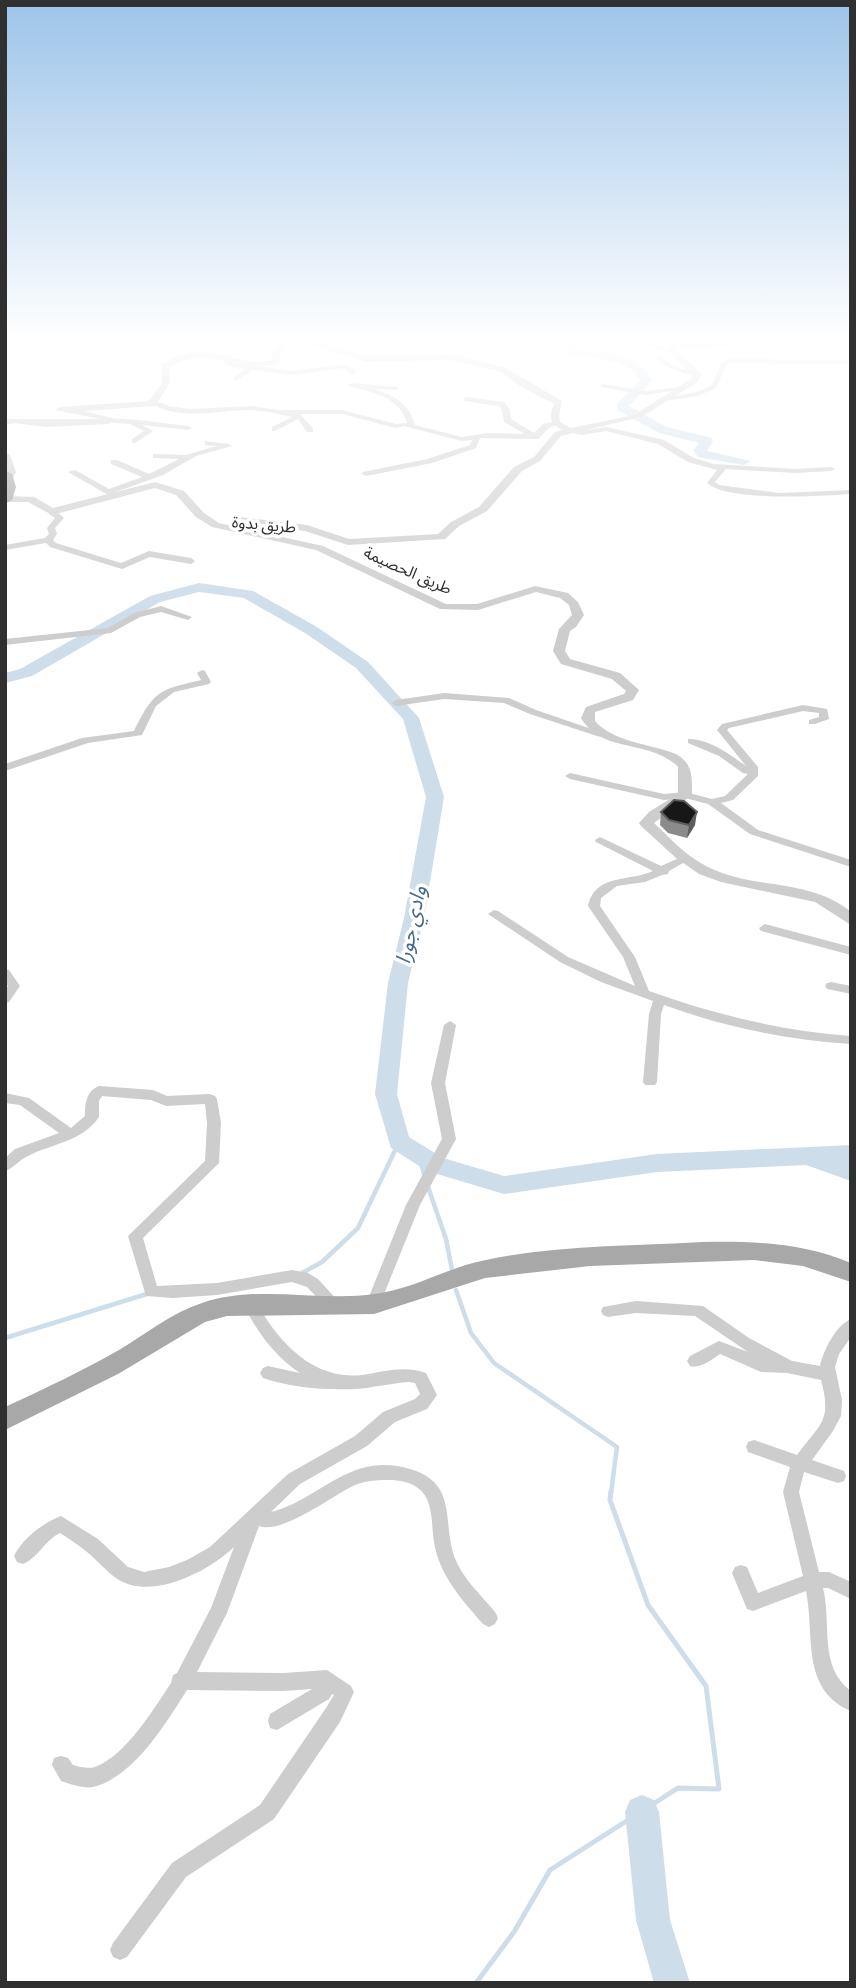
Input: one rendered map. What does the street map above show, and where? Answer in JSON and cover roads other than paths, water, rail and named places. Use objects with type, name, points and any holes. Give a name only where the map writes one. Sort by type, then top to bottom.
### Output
[{"type":"highway","points":[[6,499],[7,476]]},
{"type":"main road","points":[[5,1419],[122,1360],[202,1312],[249,1302],[335,1307],[373,1304],[404,1299],[481,1270],[542,1260],[590,1256],[751,1250],[802,1256],[851,1273]]},
{"type":"street","points":[[135,441],[148,433]]},
{"type":"street","points":[[438,433],[462,439],[487,435],[535,438]]},
{"type":"street","points":[[527,433],[535,438]]},
{"type":"street","points":[[535,438],[540,433]]},
{"type":"street","name":"طريق بدوة","points":[[208,520],[307,528],[348,542],[441,537],[455,524],[483,509],[518,468],[537,459],[562,433]]},
{"type":"street","points":[[623,433],[660,442],[691,460],[722,469],[711,483],[718,487],[779,495],[851,492]]},
{"type":"street","points":[[366,474],[429,461],[473,446],[476,438]]},
{"type":"street","points":[[72,472],[109,493],[150,477],[188,457],[228,446],[208,443]]},
{"type":"street","points":[[5,455],[12,472],[7,476]]},
{"type":"street","points":[[156,456],[188,457]]},
{"type":"street","points":[[411,474],[436,465],[429,461]]},
{"type":"street","points":[[114,462],[136,474],[150,477]]},
{"type":"street","points":[[715,466],[795,471],[831,469]]},
{"type":"street","name":"طريق الحصيمة","points":[[52,512],[109,493],[147,485],[167,487],[180,493],[216,525],[319,548],[444,607],[478,607],[535,589],[564,595],[574,604],[578,615],[565,629],[561,641],[559,651],[565,661],[616,676],[633,690],[629,697],[590,710],[587,718],[601,734]]},
{"type":"street","points":[[5,548],[48,540],[53,534],[51,528],[60,518],[30,499],[6,499]]},
{"type":"street","points":[[48,540],[53,545],[122,566],[149,554],[191,561]]},
{"type":"street","points":[[5,642],[94,634],[111,630],[137,615],[161,609],[188,617]]},
{"type":"street","points":[[5,768],[86,740],[138,733],[152,704],[171,690],[206,682],[202,673]]},
{"type":"street","points":[[397,703],[444,696],[506,700],[533,712],[680,761],[685,767],[685,795],[676,804],[650,817],[646,823],[704,871],[797,893],[849,915]]},
{"type":"street","points":[[712,802],[729,798],[753,776],[753,767],[724,735],[722,730],[726,726],[803,708],[824,711],[824,719],[812,722]]},
{"type":"street","points":[[692,741],[723,754],[753,776]]},
{"type":"street","points":[[570,776],[664,797],[685,795],[712,802],[754,832],[851,864]]},
{"type":"street","points":[[600,840],[664,872]]},
{"type":"street","points":[[643,993],[637,968],[621,941],[594,906],[596,896],[614,883],[645,879],[664,872],[686,858]]},
{"type":"street","points":[[494,914],[573,965],[643,993],[748,1027],[804,1037],[851,1040]]},
{"type":"street","points":[[765,929],[851,951]]},
{"type":"street","points":[[5,973],[14,986],[5,999]]},
{"type":"street","points":[[831,986],[851,990]]},
{"type":"street","points":[[650,1082],[654,1014],[660,998]]},
{"type":"street","points":[[373,1304],[414,1205],[449,1139],[438,1083],[450,1025]]},
{"type":"street","points":[[5,1166],[20,1153],[80,1130],[92,1117],[92,1100],[99,1091],[153,1095],[166,1101],[210,1099],[217,1120],[212,1142],[212,1163],[135,1236],[151,1292],[194,1291],[242,1285],[273,1276],[297,1276],[320,1286],[335,1307]]},
{"type":"street","points":[[5,1098],[24,1101],[70,1134]]},
{"type":"street","points":[[249,1302],[259,1324],[275,1343],[292,1357],[337,1381]]},
{"type":"street","points":[[608,1311],[636,1307],[698,1310],[744,1343],[789,1367]]},
{"type":"street","points":[[851,1325],[834,1346],[827,1374],[834,1388],[833,1415],[800,1462],[791,1480],[791,1492],[813,1580],[819,1650],[833,1689],[851,1702]]},
{"type":"street","points":[[695,1362],[719,1347],[761,1365],[827,1374]]},
{"type":"street","points":[[23,1556],[47,1531],[61,1524],[92,1545],[123,1573],[144,1580],[193,1566],[216,1553],[294,1479],[361,1441],[389,1417],[421,1404],[429,1395],[419,1378],[409,1375],[319,1383],[268,1373]]},
{"type":"street","points":[[754,1447],[838,1476]]},
{"type":"street","points":[[256,1513],[265,1521],[284,1518],[360,1476],[394,1473],[410,1476],[425,1485],[436,1497],[447,1558],[458,1581],[489,1618]]},
{"type":"street","points":[[61,1765],[68,1774],[91,1778],[112,1770],[132,1751],[165,1710],[218,1614],[256,1513]]},
{"type":"street","points":[[741,1573],[753,1603],[813,1580],[829,1580],[851,1591]]},
{"type":"street","points":[[120,1950],[179,1870],[267,1812],[333,1715],[345,1692],[327,1679],[284,1682],[179,1681]]},
{"type":"street","points":[[277,1721],[323,1693],[327,1679]]},
{"type":"waterway","points":[[674,433],[707,441],[699,450],[703,454],[744,461]]},
{"type":"waterway","name":"وادي جورا","points":[[5,678],[26,673],[155,599],[199,587],[248,594],[311,630],[362,665],[411,718],[435,797],[414,918],[398,983],[386,1094],[399,1142],[435,1165],[504,1185],[657,1163],[851,1154]]},
{"type":"waterway","points":[[302,1273],[322,1262],[358,1228],[399,1142]]},
{"type":"waterway","points":[[419,1155],[424,1174]]},
{"type":"waterway","points":[[816,1161],[851,1172]]},
{"type":"waterway","points":[[427,1184],[446,1239],[452,1270]]},
{"type":"waterway","points":[[456,1290],[471,1333],[494,1363],[617,1447],[611,1493]]},
{"type":"waterway","points":[[5,1338],[150,1293]]},
{"type":"waterway","points":[[476,1983],[514,1932],[550,1870],[678,1788],[719,1789],[706,1686],[648,1605],[610,1500],[611,1491]]},
{"type":"waterway","points":[[642,1812],[653,1920],[672,1983]]}]
